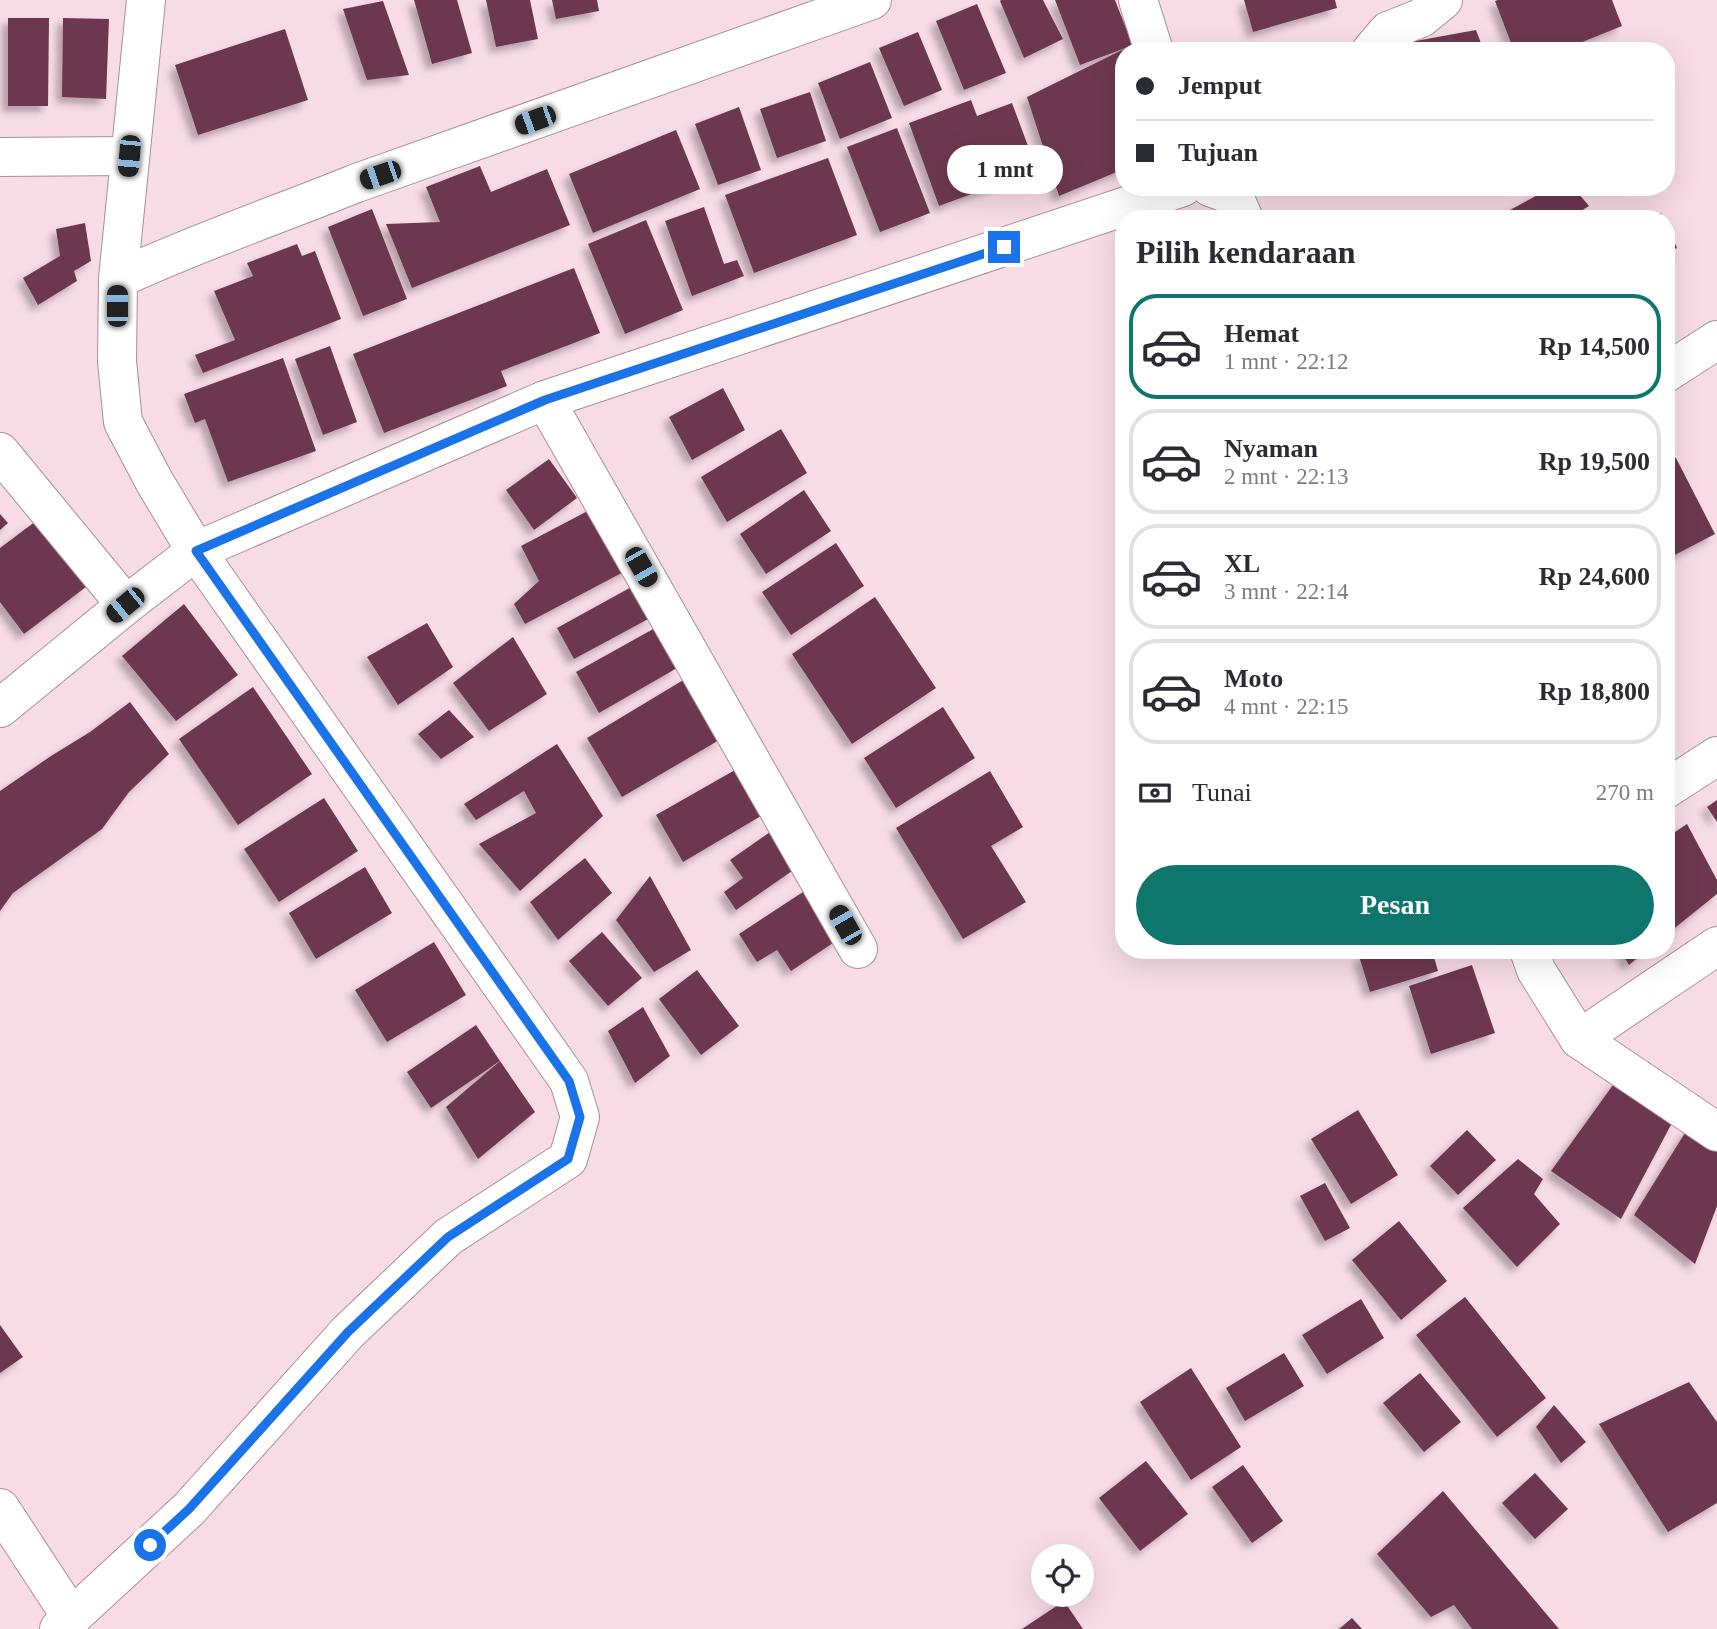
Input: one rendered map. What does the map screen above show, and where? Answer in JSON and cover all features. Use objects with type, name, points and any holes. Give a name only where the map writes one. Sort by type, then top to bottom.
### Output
[{"type":"street","points":[[0,1507],[65,1623],[189,1509],[348,1332],[448,1237],[568,1159],[580,1117],[569,1081],[196,551],[153,481],[123,422],[117,361],[117,279],[146,0]]},
{"type":"street","points":[[117,279],[253,222],[354,184],[872,0]]},
{"type":"street","points":[[1138,0],[1151,42]]},
{"type":"street","points":[[1379,42],[1388,31],[1421,18],[1443,0]]},
{"type":"street","points":[[0,156],[129,156]]},
{"type":"street","points":[[0,708],[125,605],[196,551],[545,400],[1156,196]]},
{"type":"street","points":[[1675,367],[1717,340]]},
{"type":"street","points":[[545,400],[859,949]]},
{"type":"street","points":[[0,452],[125,605]]},
{"type":"street","points":[[1675,783],[1717,756]]},
{"type":"street","points":[[1579,1039],[1717,946]]},
{"type":"street","points":[[1532,959],[1536,970],[1579,1039],[1717,1132]]},
{"type":"building","points":[[414,0],[457,0],[472,53],[432,64]]},
{"type":"building","points":[[486,0],[530,0],[538,39],[496,47]]},
{"type":"building","points":[[552,0],[597,0],[599,11],[556,19]]},
{"type":"building","points":[[1001,0],[1043,0],[1063,39],[1024,58]]},
{"type":"building","points":[[1055,0],[1115,0],[1131,42],[1115,42],[1115,52],[1080,65]]},
{"type":"building","points":[[1244,0],[1335,0],[1337,8],[1253,32]]},
{"type":"building","points":[[1612,0],[1622,26],[1582,42],[1511,42],[1495,1]]},
{"type":"building","points":[[383,1],[409,75],[367,80],[343,9]]},
{"type":"building","points":[[977,4],[1006,73],[964,90],[936,21]]},
{"type":"building","points":[[8,18],[49,18],[48,106],[8,106]]},
{"type":"building","points":[[63,18],[109,19],[106,99],[62,97]]},
{"type":"building","points":[[285,29],[308,100],[198,135],[175,65]]},
{"type":"building","points":[[1476,30],[1481,42],[1410,42]]},
{"type":"building","points":[[918,32],[942,90],[904,106],[879,48]]},
{"type":"building","points":[[1115,53],[1115,173],[1059,196],[1027,97]]},
{"type":"building","points":[[870,62],[892,118],[840,139],[818,83]]},
{"type":"building","points":[[810,92],[826,141],[777,158],[760,109]]},
{"type":"building","points":[[971,100],[977,116],[1012,103],[1037,170],[939,206],[909,123]]},
{"type":"building","points":[[739,107],[761,170],[718,185],[695,124]]},
{"type":"building","points":[[897,128],[930,213],[880,232],[847,147]]},
{"type":"building","points":[[676,130],[700,189],[593,233],[569,174]]},
{"type":"building","points":[[828,158],[857,235],[754,273],[725,195]]},
{"type":"building","points":[[480,166],[491,192],[547,169],[570,225],[412,288],[386,224],[440,222],[426,187]]},
{"type":"building","points":[[1536,196],[1581,196],[1589,206],[1583,210],[1510,210]]},
{"type":"building","points":[[704,207],[724,264],[737,260],[744,276],[692,296],[665,221]]},
{"type":"building","points":[[372,209],[407,299],[363,316],[328,227]]},
{"type":"building","points":[[646,220],[683,310],[625,334],[588,244]]},
{"type":"building","points":[[85,223],[91,261],[74,271],[77,281],[38,305],[23,278],[60,256],[56,229]]},
{"type":"building","points":[[297,244],[302,256],[315,251],[341,319],[203,373],[195,355],[235,340],[214,291],[253,276],[247,263]]},
{"type":"building","points":[[574,268],[600,333],[501,371],[507,386],[384,433],[353,354]]},
{"type":"building","points":[[330,346],[357,422],[323,435],[295,359]]},
{"type":"building","points":[[283,358],[316,451],[228,482],[205,419],[195,423],[184,394]]},
{"type":"building","points":[[723,388],[745,430],[692,460],[669,417]]},
{"type":"building","points":[[781,429],[807,473],[727,522],[701,477]]},
{"type":"building","points":[[1675,458],[1715,534],[1675,555]]},
{"type":"building","points":[[549,459],[577,498],[534,530],[506,490]]},
{"type":"building","points":[[804,490],[831,531],[766,574],[740,534]]},
{"type":"building","points":[[601,504],[633,567],[525,624],[514,604],[539,581],[521,546]]},
{"type":"building","points":[[0,514],[8,523],[0,530]]},
{"type":"building","points":[[36,521],[86,587],[24,634],[0,602],[0,548]]},
{"type":"building","points":[[836,543],[864,586],[791,635],[762,592]]},
{"type":"building","points":[[635,585],[652,617],[574,659],[557,628]]},
{"type":"building","points":[[875,597],[936,688],[852,744],[792,654]]},
{"type":"building","points":[[184,604],[238,675],[176,721],[122,656]]},
{"type":"building","points":[[427,623],[453,667],[398,705],[367,657]]},
{"type":"building","points":[[655,628],[677,668],[599,713],[576,672]]},
{"type":"building","points":[[513,637],[547,694],[489,731],[453,683]]},
{"type":"building","points":[[685,679],[721,739],[622,797],[587,738]]},
{"type":"building","points":[[253,687],[312,774],[238,825],[179,739]]},
{"type":"building","points":[[130,702],[169,754],[129,792],[102,829],[13,893],[0,911],[0,791],[90,732]]},
{"type":"building","points":[[943,707],[975,758],[896,808],[864,758]]},
{"type":"building","points":[[449,710],[474,737],[441,759],[418,734]]},
{"type":"building","points":[[557,744],[603,816],[520,891],[479,844],[536,813],[524,791],[476,820],[464,804]]},
{"type":"building","points":[[735,770],[761,816],[683,862],[656,815]]},
{"type":"building","points":[[990,771],[1023,827],[991,846],[1026,902],[963,939],[896,828]]},
{"type":"building","points":[[324,798],[358,851],[279,902],[244,849]]},
{"type":"building","points":[[1717,800],[1717,822],[1707,807]]},
{"type":"building","points":[[1687,824],[1717,880],[1717,894],[1675,928],[1675,832]]},
{"type":"building","points":[[770,832],[795,869],[736,910],[724,892],[743,878],[730,860]]},
{"type":"building","points":[[585,858],[612,893],[558,940],[530,902]]},
{"type":"building","points":[[365,867],[392,913],[316,959],[289,913]]},
{"type":"building","points":[[650,876],[691,950],[654,972],[616,920]]},
{"type":"building","points":[[806,890],[839,939],[791,971],[777,950],[757,962],[739,934]]},
{"type":"building","points":[[602,932],[642,978],[608,1006],[569,961]]},
{"type":"building","points":[[434,942],[466,995],[387,1042],[355,990]]},
{"type":"building","points":[[1360,959],[1435,959],[1438,971],[1370,992]]},
{"type":"building","points":[[1625,959],[1636,959],[1629,965]]},
{"type":"building","points":[[1472,965],[1495,1033],[1431,1054],[1409,986]]},
{"type":"building","points":[[697,970],[739,1026],[701,1055],[659,999]]},
{"type":"building","points":[[643,1007],[670,1056],[635,1083],[608,1031]]},
{"type":"building","points":[[476,1025],[500,1061],[431,1108],[407,1072]]},
{"type":"building","points":[[500,1061],[535,1112],[478,1159],[446,1107]]},
{"type":"building","points":[[1618,1078],[1673,1121],[1621,1219],[1551,1171]]},
{"type":"building","points":[[1358,1110],[1398,1175],[1351,1204],[1311,1139]]},
{"type":"building","points":[[1688,1128],[1717,1145],[1717,1206],[1695,1264],[1634,1215]]},
{"type":"building","points":[[1467,1130],[1496,1160],[1458,1195],[1430,1166]]},
{"type":"building","points":[[1518,1159],[1543,1179],[1534,1194],[1560,1224],[1517,1267],[1463,1208]]},
{"type":"building","points":[[1325,1183],[1350,1228],[1325,1241],[1300,1196]]},
{"type":"building","points":[[1399,1221],[1447,1281],[1401,1320],[1352,1260]]},
{"type":"building","points":[[1465,1297],[1546,1398],[1497,1437],[1416,1335]]},
{"type":"building","points":[[1361,1299],[1384,1338],[1327,1374],[1302,1335]]},
{"type":"building","points":[[0,1325],[23,1357],[0,1373]]},
{"type":"building","points":[[1284,1353],[1304,1386],[1245,1421],[1226,1388]]},
{"type":"building","points":[[1191,1368],[1241,1447],[1191,1480],[1140,1402]]},
{"type":"building","points":[[1420,1373],[1461,1422],[1424,1452],[1383,1403]]},
{"type":"building","points":[[1689,1382],[1717,1422],[1717,1503],[1668,1532],[1599,1424]]},
{"type":"building","points":[[1554,1405],[1586,1442],[1561,1463],[1536,1427]]},
{"type":"building","points":[[1146,1461],[1188,1514],[1140,1551],[1099,1498]]},
{"type":"building","points":[[1243,1465],[1283,1521],[1252,1543],[1212,1487]]},
{"type":"building","points":[[1535,1473],[1568,1509],[1535,1539],[1502,1503]]},
{"type":"building","points":[[1443,1491],[1559,1629],[1472,1629],[1454,1605],[1431,1617],[1377,1554]]},
{"type":"building","points":[[1055,1607],[1068,1607],[1083,1629],[1022,1629]]},
{"type":"building","points":[[1352,1618],[1362,1629],[1339,1629]]},
{"type":"route","points":[[150,1545],[189,1509],[348,1332],[448,1237],[568,1159],[580,1117],[569,1081],[196,551],[545,400],[1004,247]]}]
